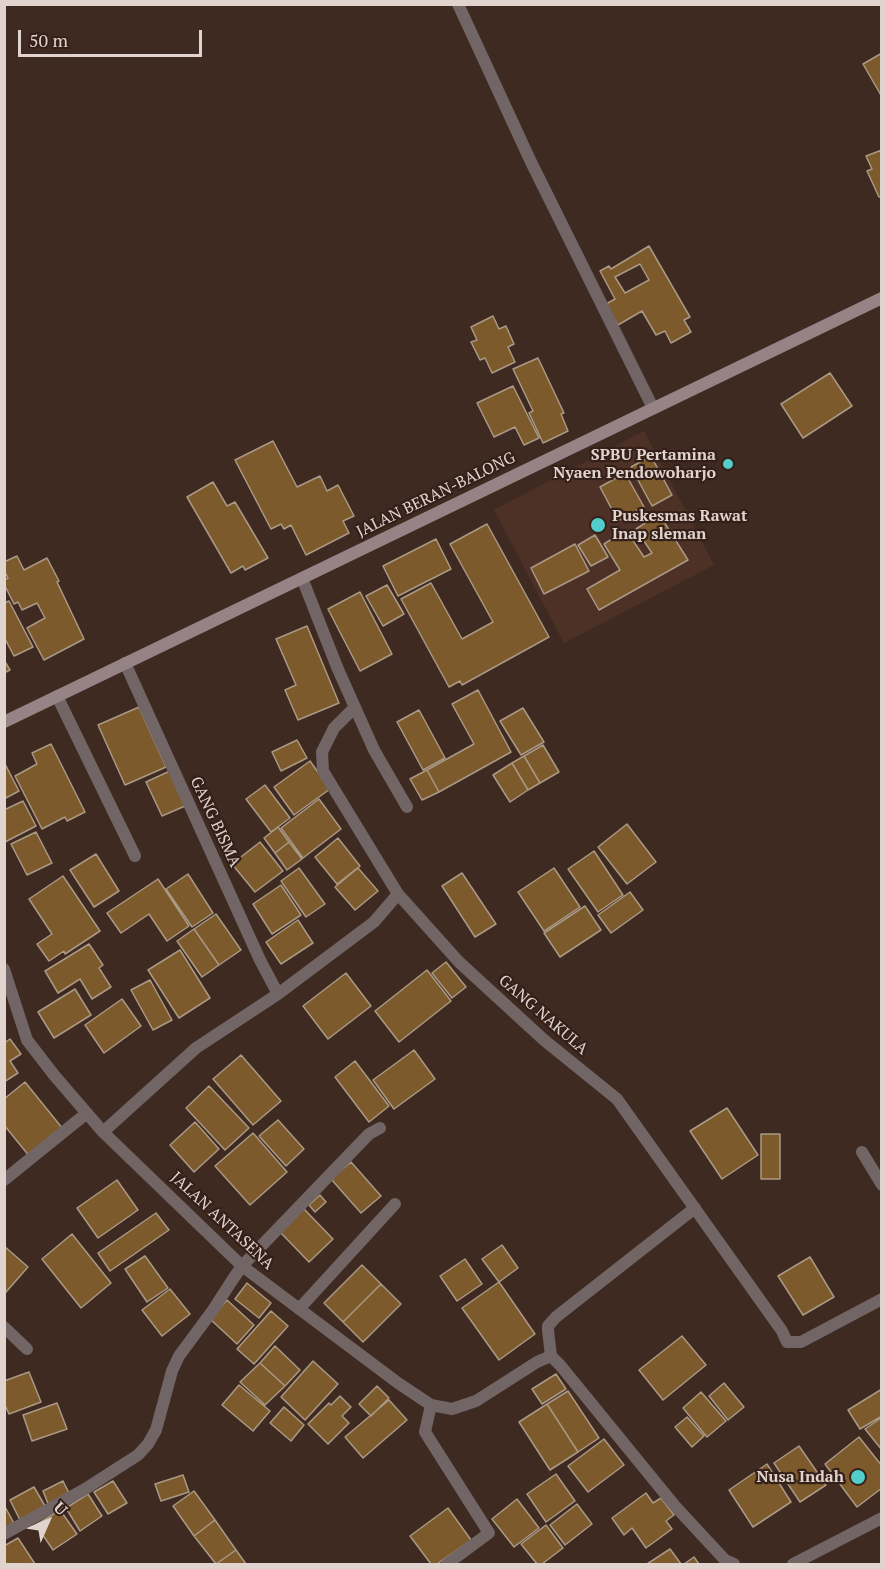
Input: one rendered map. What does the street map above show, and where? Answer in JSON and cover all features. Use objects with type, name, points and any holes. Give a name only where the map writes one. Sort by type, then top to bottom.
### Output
[{"type":"main road","name":"JALAN BERAN-BALONG","points":[[4,722],[882,298]]},
{"type":"street","points":[[458,4],[531,162],[653,408]]},
{"type":"street","points":[[302,578],[374,750],[407,807]]},
{"type":"street","name":"GANG BISMA","points":[[124,663],[260,960],[278,994]]},
{"type":"street","points":[[57,696],[135,856]]},
{"type":"street","name":"GANG NAKULA","points":[[355,707],[334,728],[322,752],[323,771],[398,894],[459,962],[544,1041],[617,1100],[782,1331],[787,1342],[801,1342],[882,1299]]},
{"type":"street","points":[[103,1132],[196,1048],[278,994],[374,922],[398,894]]},
{"type":"street","name":"JALAN ANTASENA","points":[[4,969],[27,1040],[103,1132],[242,1266],[431,1405]]},
{"type":"street","points":[[4,1180],[87,1113]]},
{"type":"street","points":[[4,1534],[85,1489],[138,1455],[156,1430],[171,1371],[179,1356],[242,1266],[369,1134],[380,1128]]},
{"type":"street","points":[[862,1152],[882,1185]]},
{"type":"street","points":[[299,1309],[395,1204]]},
{"type":"street","points":[[695,1208],[556,1317],[548,1326],[548,1330],[551,1356],[675,1506],[725,1560],[734,1564]]},
{"type":"street","points":[[4,1327],[27,1349]]},
{"type":"street","points":[[447,1564],[489,1533],[425,1432],[431,1405],[452,1409],[464,1406],[551,1356]]},
{"type":"street","points":[[793,1564],[882,1518]]},
{"type":"shaded area","name":"Puskesmas Rawat Inap sleman","points":[[644,431],[714,565],[564,643],[494,510]]},
{"type":"building","points":[[882,53],[882,97],[863,64]]},
{"type":"building","points":[[882,150],[882,196],[879,197],[867,171],[872,169],[866,156]]},
{"type":"building","points":[[649,246],[690,317],[684,320],[691,332],[671,343],[665,331],[656,335],[642,311],[618,325],[606,304],[615,299],[600,271],[609,266],[611,269]],"holes":[[[640,264],[649,280],[625,293],[615,277]]]},
{"type":"building","points":[[493,316],[499,329],[506,326],[514,344],[508,347],[515,362],[492,373],[485,358],[480,360],[471,342],[477,340],[471,327]]},
{"type":"building","points":[[538,358],[564,413],[561,414],[568,431],[543,443],[529,413],[533,411],[513,369]]},
{"type":"building","points":[[830,373],[852,406],[803,438],[781,404]]},
{"type":"building","points":[[513,386],[539,438],[524,445],[515,427],[494,437],[477,403]]},
{"type":"building","points":[[273,441],[297,487],[320,476],[327,491],[338,485],[354,516],[343,521],[349,533],[306,555],[291,525],[284,529],[281,524],[271,529],[235,460]]},
{"type":"building","points":[[651,456],[672,495],[652,506],[631,467]]},
{"type":"building","points":[[625,473],[644,507],[618,521],[600,487]]},
{"type":"building","points":[[213,482],[227,506],[235,502],[268,558],[245,570],[243,566],[231,573],[187,497]]},
{"type":"building","points":[[659,514],[688,560],[599,610],[587,589],[620,570],[604,544],[626,530],[644,557],[652,553],[636,529]]},
{"type":"building","points":[[487,524],[549,637],[462,685],[460,681],[449,687],[401,599],[431,583],[462,639],[493,622],[450,544]]},
{"type":"building","points":[[595,535],[608,557],[591,566],[578,545]]},
{"type":"building","points":[[436,539],[451,569],[398,596],[383,566]]},
{"type":"building","points":[[575,544],[589,571],[544,594],[531,568]]},
{"type":"building","points":[[17,556],[24,570],[47,558],[84,639],[44,660],[27,628],[45,618],[37,603],[22,610],[18,602],[14,604],[4,584],[4,580],[8,578],[4,570],[4,562]]},
{"type":"building","points":[[387,585],[404,614],[383,626],[366,596]]},
{"type":"building","points":[[360,592],[392,654],[360,671],[328,609]]},
{"type":"building","points":[[9,601],[33,647],[14,656],[4,637],[4,603]]},
{"type":"building","points":[[307,626],[339,703],[298,720],[285,690],[296,685],[276,639]]},
{"type":"building","points":[[4,660],[10,670],[4,673]]},
{"type":"building","points":[[478,690],[511,752],[439,792],[427,770],[474,744],[452,704]]},
{"type":"building","points":[[139,707],[166,767],[125,785],[98,725]]},
{"type":"building","points":[[523,708],[544,742],[521,755],[500,721]]},
{"type":"building","points":[[419,710],[445,758],[423,770],[397,722]]},
{"type":"building","points":[[297,740],[307,758],[281,771],[272,752]]},
{"type":"building","points":[[51,744],[85,812],[67,821],[65,817],[42,829],[15,776],[37,764],[32,753]]},
{"type":"building","points":[[543,745],[559,772],[540,783],[524,756]]},
{"type":"building","points":[[524,756],[540,783],[528,790],[512,763]]},
{"type":"building","points":[[310,761],[330,789],[294,815],[274,787]]},
{"type":"building","points":[[4,762],[19,791],[4,799]]},
{"type":"building","points":[[512,763],[528,790],[510,802],[493,775]]},
{"type":"building","points":[[427,770],[439,792],[422,800],[410,779]]},
{"type":"building","points":[[170,771],[185,806],[162,816],[146,782]]},
{"type":"building","points":[[265,785],[290,818],[271,832],[246,799]]},
{"type":"building","points":[[319,799],[341,829],[303,858],[281,828]]},
{"type":"building","points":[[23,801],[36,826],[5,842],[4,810]]},
{"type":"building","points":[[627,824],[656,862],[627,884],[598,847]]},
{"type":"building","points":[[278,827],[289,842],[275,853],[264,838]]},
{"type":"building","points":[[36,832],[52,863],[27,875],[11,844]]},
{"type":"building","points":[[338,838],[360,866],[337,884],[315,857]]},
{"type":"building","points":[[260,842],[283,871],[255,892],[232,864]]},
{"type":"building","points":[[289,842],[302,859],[287,870],[275,853]]},
{"type":"building","points":[[594,851],[623,895],[598,912],[568,869]]},
{"type":"building","points":[[96,854],[119,891],[94,907],[70,870]]},
{"type":"building","points":[[299,868],[325,904],[306,917],[281,881]]},
{"type":"building","points":[[358,868],[378,891],[355,910],[335,887]]},
{"type":"building","points":[[554,868],[580,907],[544,931],[518,892]]},
{"type":"building","points":[[462,873],[496,924],[475,937],[442,886]]},
{"type":"building","points":[[188,874],[213,913],[192,927],[166,889]]},
{"type":"building","points":[[63,876],[100,931],[65,954],[64,951],[49,961],[37,944],[52,934],[29,899]]},
{"type":"building","points":[[158,879],[189,926],[167,941],[149,914],[121,933],[107,913]]},
{"type":"building","points":[[281,885],[301,915],[272,934],[253,904]]},
{"type":"building","points":[[630,892],[643,910],[611,933],[598,915]]},
{"type":"building","points":[[585,906],[601,930],[560,957],[544,933]]},
{"type":"building","points":[[216,914],[241,950],[219,965],[194,929]]},
{"type":"building","points":[[298,920],[313,943],[281,964],[266,942]]},
{"type":"building","points":[[194,929],[219,965],[202,977],[177,941]]},
{"type":"building","points":[[89,944],[103,965],[99,968],[111,987],[92,999],[80,979],[58,993],[45,971]]},
{"type":"building","points":[[180,950],[210,998],[179,1018],[148,970]]},
{"type":"building","points":[[446,962],[466,987],[452,998],[432,973]]},
{"type":"building","points":[[427,970],[451,1001],[399,1042],[375,1011]]},
{"type":"building","points":[[346,973],[371,1006],[328,1039],[303,1006]]},
{"type":"building","points":[[150,980],[172,1020],[153,1030],[131,990]]},
{"type":"building","points":[[75,989],[91,1015],[54,1038],[38,1012]]},
{"type":"building","points":[[122,999],[141,1026],[104,1053],[85,1025]]},
{"type":"building","points":[[10,1039],[21,1054],[10,1061],[18,1073],[4,1082],[4,1043]]},
{"type":"building","points":[[414,1050],[435,1079],[394,1109],[373,1080]]},
{"type":"building","points":[[241,1055],[281,1101],[253,1125],[213,1079]]},
{"type":"building","points":[[355,1061],[389,1106],[369,1122],[335,1077]]},
{"type":"building","points":[[25,1082],[63,1129],[30,1157],[4,1125],[4,1099]]},
{"type":"building","points":[[209,1086],[249,1128],[225,1150],[186,1108]]},
{"type":"building","points":[[727,1108],[758,1155],[722,1179],[690,1131]]},
{"type":"building","points":[[278,1120],[304,1149],[286,1166],[259,1136]]},
{"type":"building","points":[[195,1122],[219,1149],[194,1172],[170,1145]]},
{"type":"building","points":[[253,1133],[287,1172],[250,1205],[215,1166]]},
{"type":"building","points":[[761,1134],[780,1134],[780,1179],[761,1179]]},
{"type":"building","points":[[351,1162],[381,1196],[361,1213],[331,1179]]},
{"type":"building","points":[[117,1180],[138,1210],[98,1238],[77,1208]]},
{"type":"building","points":[[320,1195],[326,1202],[315,1212],[309,1205]]},
{"type":"building","points":[[304,1209],[333,1239],[309,1262],[280,1232]]},
{"type":"building","points":[[156,1213],[169,1230],[110,1271],[98,1253]]},
{"type":"building","points":[[72,1234],[111,1283],[81,1308],[42,1259]]},
{"type":"building","points":[[502,1245],[518,1268],[499,1282],[482,1259]]},
{"type":"building","points":[[4,1246],[28,1267],[6,1292],[4,1291]]},
{"type":"building","points":[[145,1256],[168,1288],[147,1302],[125,1269]]},
{"type":"building","points":[[810,1257],[834,1297],[803,1315],[778,1276]]},
{"type":"building","points":[[465,1259],[482,1284],[457,1301],[440,1276]]},
{"type":"building","points":[[362,1265],[381,1284],[343,1322],[324,1303]]},
{"type":"building","points":[[499,1282],[535,1334],[499,1360],[462,1308]]},
{"type":"building","points":[[247,1283],[271,1303],[259,1318],[235,1299]]},
{"type":"building","points":[[381,1284],[401,1304],[363,1342],[343,1322]]},
{"type":"building","points":[[170,1289],[190,1314],[162,1336],[142,1310]]},
{"type":"building","points":[[227,1300],[254,1325],[237,1344],[210,1319]]},
{"type":"building","points":[[271,1311],[288,1326],[254,1364],[237,1349]]},
{"type":"building","points":[[682,1336],[706,1365],[663,1400],[639,1370]]},
{"type":"building","points":[[275,1346],[300,1370],[285,1386],[260,1363]]},
{"type":"building","points":[[313,1361],[338,1384],[305,1420],[281,1397]]},
{"type":"building","points":[[260,1363],[285,1386],[265,1405],[240,1382]]},
{"type":"building","points":[[29,1372],[41,1402],[9,1414],[4,1403],[4,1381]]},
{"type":"building","points":[[556,1374],[566,1389],[542,1404],[532,1389]]},
{"type":"building","points":[[724,1383],[744,1407],[728,1420],[709,1396]]},
{"type":"building","points":[[239,1385],[270,1411],[253,1431],[222,1405]]},
{"type":"building","points":[[377,1386],[389,1398],[371,1416],[359,1404]]},
{"type":"building","points":[[882,1389],[882,1416],[860,1429],[848,1410]]},
{"type":"building","points":[[568,1391],[599,1438],[578,1452],[547,1404]]},
{"type":"building","points":[[701,1392],[726,1421],[707,1437],[683,1408]]},
{"type":"building","points":[[340,1396],[351,1407],[342,1416],[349,1423],[328,1444],[308,1424],[329,1403],[331,1405]]},
{"type":"building","points":[[389,1400],[407,1420],[363,1458],[345,1437]]},
{"type":"building","points":[[57,1403],[67,1429],[32,1441],[23,1415]]},
{"type":"building","points":[[547,1404],[578,1452],[550,1470],[519,1422]]},
{"type":"building","points":[[284,1407],[304,1425],[291,1441],[270,1423]]},
{"type":"building","points":[[687,1417],[704,1436],[692,1447],[675,1427]]},
{"type":"building","points":[[882,1419],[882,1450],[865,1429]]},
{"type":"building","name":"Nusa Indah","points":[[859,1437],[882,1466],[882,1488],[857,1507],[825,1464]]},
{"type":"building","points":[[604,1439],[624,1465],[588,1492],[568,1466]]},
{"type":"building","points":[[799,1446],[826,1485],[800,1502],[774,1463]]},
{"type":"building","points":[[767,1464],[791,1502],[753,1527],[729,1490]]},
{"type":"building","points":[[556,1474],[575,1501],[546,1522],[527,1494]]},
{"type":"building","points":[[183,1475],[189,1492],[161,1501],[155,1484]]},
{"type":"building","points":[[63,1481],[70,1495],[49,1506],[43,1491]]},
{"type":"building","points":[[113,1481],[127,1503],[108,1514],[94,1492]]},
{"type":"building","points":[[34,1487],[45,1506],[20,1520],[10,1500]]},
{"type":"building","points":[[194,1491],[215,1520],[194,1536],[173,1506]]},
{"type":"building","points":[[646,1493],[653,1503],[661,1498],[674,1515],[666,1521],[672,1529],[646,1548],[632,1528],[624,1535],[612,1518]]},
{"type":"building","points":[[88,1494],[102,1516],[80,1531],[66,1508]]},
{"type":"building","points":[[517,1499],[539,1528],[514,1547],[492,1519]]},
{"type":"building","points":[[577,1504],[592,1524],[565,1545],[550,1525]]},
{"type":"building","points":[[4,1505],[15,1525],[4,1530]]},
{"type":"building","points":[[448,1508],[471,1540],[437,1564],[431,1564],[410,1536]]},
{"type":"building","points":[[60,1510],[77,1534],[53,1550],[36,1525]]},
{"type":"building","points":[[215,1520],[236,1550],[216,1564],[194,1536]]},
{"type":"building","points":[[546,1525],[563,1548],[542,1564],[537,1564],[521,1544]]},
{"type":"building","points":[[18,1538],[35,1564],[4,1564],[4,1546]]},
{"type":"building","points":[[670,1549],[681,1564],[647,1564]]},
{"type":"building","points":[[236,1550],[246,1564],[216,1564]]},
{"type":"building","points":[[694,1557],[699,1564],[684,1564]]},
{"type":"place","name":"SPBU Pertamina Nyaen Pendowoharjo","points":[[728,464]]},
{"type":"place","name":"Puskesmas Rawat Inap sleman","points":[[598,525]]},
{"type":"place","name":"Nusa Indah","points":[[858,1477]]}]
